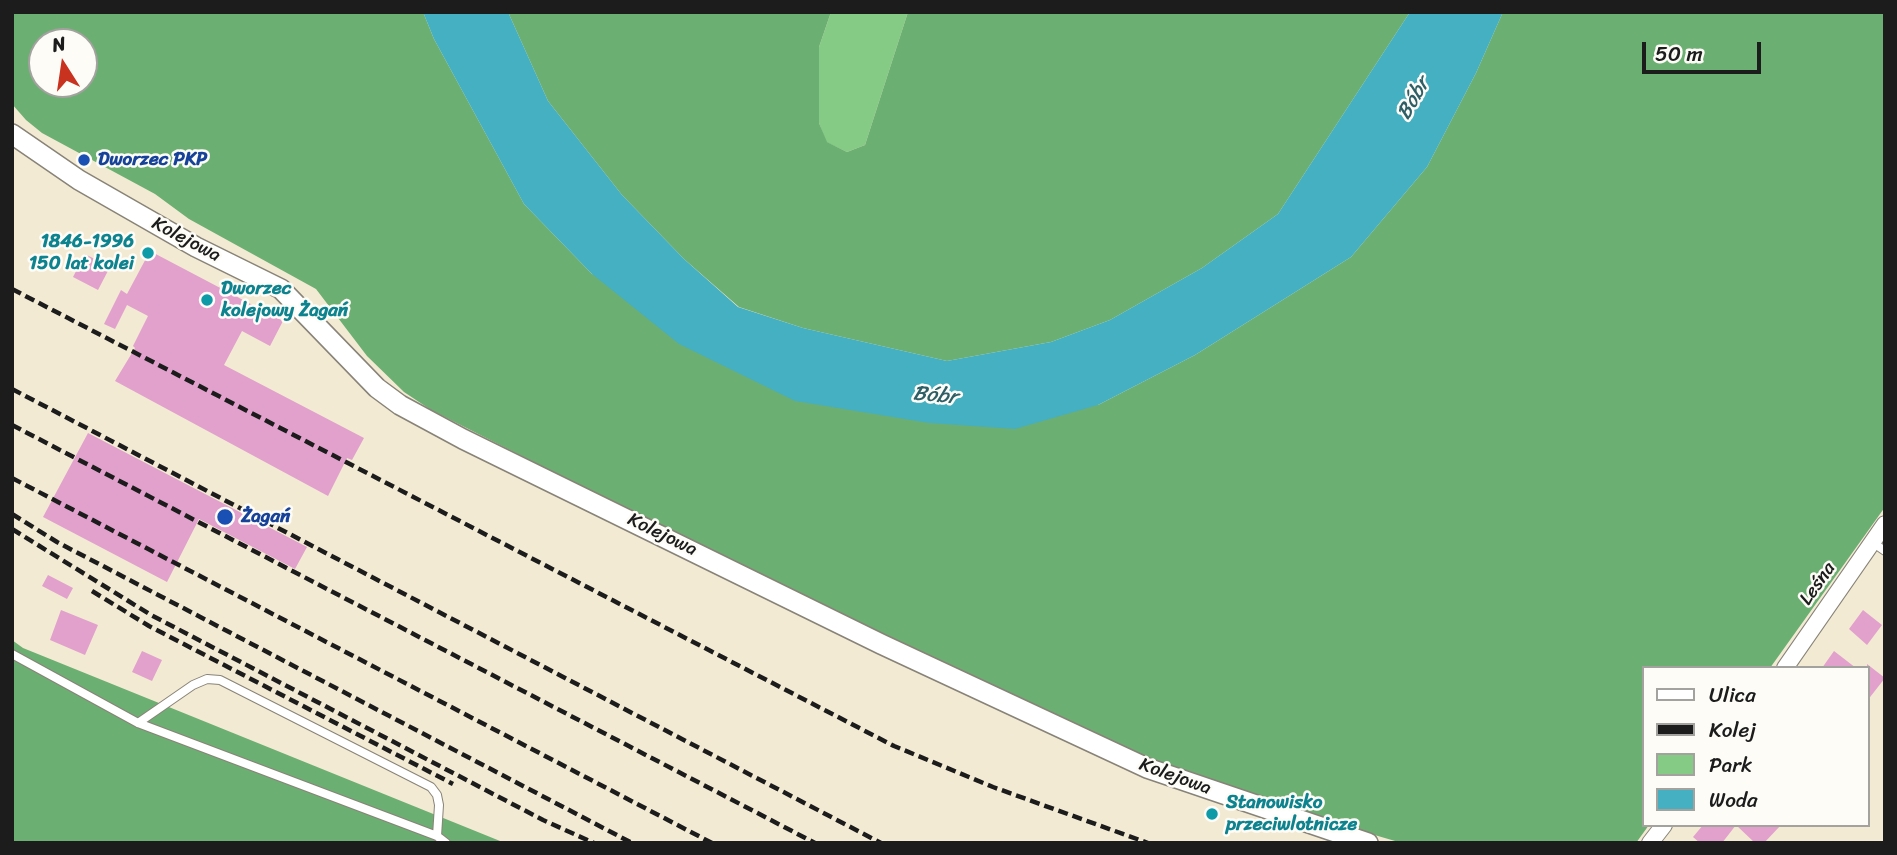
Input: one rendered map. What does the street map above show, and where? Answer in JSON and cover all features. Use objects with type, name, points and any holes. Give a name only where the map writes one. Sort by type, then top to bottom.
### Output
[{"type":"street","name":"Kolejowa","points":[[12,134],[79,180],[196,247],[281,289],[377,388],[400,405],[463,439],[881,644],[1147,768],[1367,843]]},
{"type":"street","name":"Leśna","points":[[1787,666],[1878,546],[1885,524]]},
{"type":"street","points":[[1650,843],[1662,827]]},
{"type":"lane","points":[[12,654],[138,723],[437,836],[446,843]]},
{"type":"lane","points":[[138,723],[193,685],[207,679],[220,680],[431,787],[437,795],[439,805],[437,836]]},
{"type":"green space","points":[[12,12],[423,12],[434,39],[524,204],[592,274],[1098,405],[1195,355],[1351,257],[1427,167],[1476,73],[1503,12],[1885,12],[1885,507],[1771,666],[1642,666],[1642,827],[1648,827],[1636,843],[1402,843],[1323,820],[1147,758],[896,646],[431,410],[404,392],[367,356],[316,289],[189,219],[155,194],[42,133],[12,104]]},
{"type":"green space","points":[[508,12],[831,12],[819,47],[819,123],[827,142],[847,152],[865,145],[908,12],[1410,12],[1278,214],[1202,268],[1110,320],[1051,342],[947,361],[803,328],[739,307],[684,259],[622,195],[548,101]]},
{"type":"green space","points":[[831,12],[908,12],[865,145],[847,152],[826,142],[819,123],[819,47]]},
{"type":"green space","points":[[12,640],[23,648],[505,843],[12,843]]},
{"type":"water","name":"Bóbr","points":[[423,12],[508,12],[548,101],[622,195],[684,259],[738,307],[803,328],[947,361],[1051,342],[1110,320],[1202,268],[1278,214],[1410,12],[1503,12],[1476,73],[1427,167],[1351,257],[1195,355],[1098,405],[1015,429],[929,423],[795,401],[679,344],[592,274],[524,204],[434,39]]},
{"type":"building","points":[[150,251],[283,321],[270,346],[242,331],[224,365],[364,438],[352,460],[347,458],[328,496],[115,381],[135,348],[133,346],[148,316],[127,305],[115,329],[104,324],[121,290],[127,294]]},
{"type":"building","points":[[85,254],[110,267],[98,290],[73,277]]},
{"type":"building","points":[[88,433],[307,547],[295,569],[199,519],[167,582],[43,517]]},
{"type":"building","points":[[48,575],[73,588],[67,599],[42,586]]},
{"type":"building","points":[[61,610],[98,625],[85,655],[50,640]]},
{"type":"building","points":[[1863,610],[1882,625],[1867,645],[1849,629]]},
{"type":"building","points":[[142,651],[162,660],[152,681],[132,672]]},
{"type":"building","points":[[1834,651],[1853,666],[1823,666]]},
{"type":"building","points":[[1867,664],[1885,678],[1869,698],[1869,666]]},
{"type":"building","points":[[1701,827],[1734,827],[1722,843],[1700,843],[1693,837]]},
{"type":"building","points":[[1738,827],[1779,827],[1764,843],[1755,843]]},
{"type":"railway","points":[[12,289],[894,746],[993,787],[1148,843]]},
{"type":"railway","points":[[12,389],[881,843]]},
{"type":"railway","points":[[12,425],[815,843]]},
{"type":"railway","points":[[12,478],[712,843]]},
{"type":"railway","points":[[12,514],[57,542],[632,843]]},
{"type":"railway","points":[[12,529],[151,615],[543,820],[594,843]]},
{"type":"railway","points":[[92,591],[149,626],[453,784]]},
{"type":"place","name":"Dworzec PKP","points":[[84,160]]},
{"type":"place","name":"1846-1996 150 lat kolei","points":[[148,253]]},
{"type":"place","name":"Dworzec kolejowy Żagań","points":[[207,300]]},
{"type":"place","name":"Żagań","points":[[225,517]]},
{"type":"place","name":"Stanowisko przeciwlotnicze","points":[[1212,814]]}]
